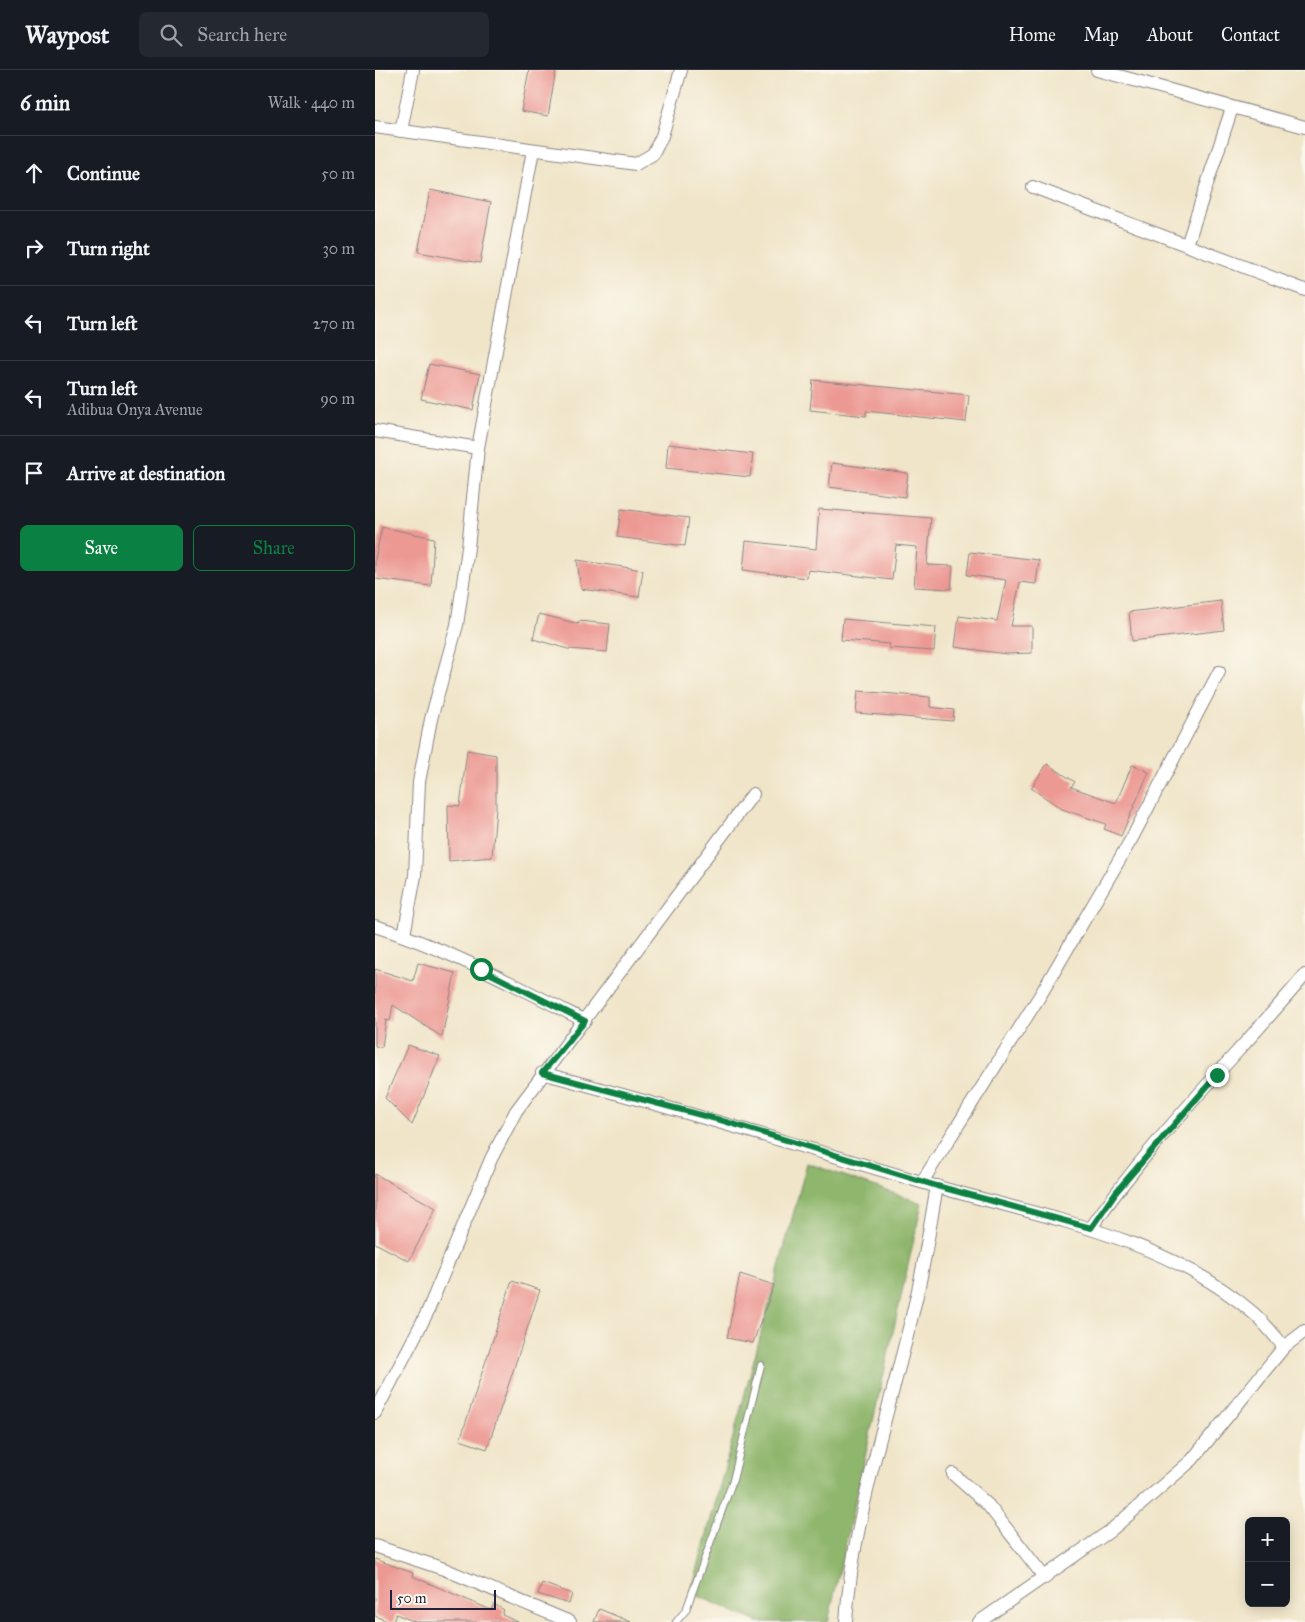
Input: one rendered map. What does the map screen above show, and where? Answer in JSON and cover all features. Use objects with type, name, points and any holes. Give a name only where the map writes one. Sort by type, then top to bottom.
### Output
[{"type":"street","points":[[401,131],[413,70]]},
{"type":"street","points":[[375,127],[636,164],[653,154],[662,136],[681,70]]},
{"type":"street","points":[[1097,70],[1305,127]]},
{"type":"street","points":[[1187,245],[1232,108]]},
{"type":"street","points":[[404,935],[415,876],[419,782],[431,719],[457,624],[468,548],[478,448],[533,150]]},
{"type":"street","points":[[1033,187],[1305,290]]},
{"type":"street","points":[[375,431],[478,448]]},
{"type":"street","points":[[922,1182],[1051,978],[1132,838],[1219,672]]},
{"type":"street","points":[[375,1413],[427,1313],[491,1159],[516,1111],[542,1073],[585,1021],[753,794]]},
{"type":"street","points":[[375,926],[404,935],[481,969],[585,1021]]},
{"type":"street","points":[[1091,1228],[1116,1192],[1150,1151],[1305,975]]},
{"type":"street","points":[[542,1073],[720,1120],[922,1182],[1091,1228],[1169,1259],[1218,1286],[1253,1313],[1284,1347]]},
{"type":"street","points":[[846,1622],[848,1587],[857,1543],[877,1448],[917,1298],[937,1186]]},
{"type":"street","points":[[979,1622],[1045,1578],[1110,1531],[1192,1460],[1284,1347],[1305,1331]]},
{"type":"street","points":[[953,1474],[988,1505],[1045,1578]]},
{"type":"street","points":[[375,1546],[444,1569],[569,1622]]},
{"type":"lane","points":[[676,1622],[686,1610],[733,1480],[761,1365]]},
{"type":"green space","points":[[807,1163],[922,1203],[828,1622],[758,1622],[691,1593]]},
{"type":"building","points":[[529,70],[556,70],[548,116],[521,111]]},
{"type":"building","points":[[430,190],[491,202],[480,263],[418,252]]},
{"type":"building","points":[[429,364],[480,374],[473,410],[421,399]]},
{"type":"building","points":[[813,380],[969,395],[966,422],[866,411],[866,416],[810,410]]},
{"type":"building","points":[[668,444],[753,454],[750,477],[666,468]]},
{"type":"building","points":[[832,463],[908,473],[905,497],[829,487]]},
{"type":"building","points":[[621,509],[689,518],[685,546],[617,537]]},
{"type":"building","points":[[819,509],[931,518],[927,565],[953,566],[951,589],[914,587],[917,547],[896,545],[892,580],[808,570],[807,578],[743,570],[746,541],[816,549]]},
{"type":"building","points":[[382,527],[434,538],[431,586],[375,579],[375,559]]},
{"type":"building","points":[[970,552],[1039,560],[1036,584],[1020,582],[1011,626],[1032,626],[1032,653],[1006,654],[955,647],[959,616],[997,621],[1006,580],[967,575]]},
{"type":"building","points":[[577,560],[643,570],[639,597],[581,589]]},
{"type":"building","points":[[1221,601],[1224,630],[1132,641],[1129,612]]},
{"type":"building","points":[[539,614],[579,624],[579,621],[610,624],[607,652],[568,649],[533,639]]},
{"type":"building","points":[[843,619],[936,627],[934,651],[889,648],[890,644],[841,640]]},
{"type":"building","points":[[858,691],[930,697],[930,707],[954,710],[953,721],[856,713]]},
{"type":"building","points":[[467,750],[496,755],[496,808],[492,857],[449,861],[448,805],[460,806]]},
{"type":"building","points":[[1047,764],[1075,782],[1071,787],[1116,803],[1132,765],[1149,772],[1121,836],[1104,829],[1106,824],[1062,809],[1031,788]]},
{"type":"building","points":[[418,963],[455,973],[442,1037],[393,1005],[390,1021],[386,1020],[382,1047],[375,1046],[375,969],[413,981]]},
{"type":"building","points":[[408,1045],[440,1056],[412,1125],[385,1098]]},
{"type":"building","points":[[375,1174],[436,1208],[409,1261],[375,1243]]},
{"type":"building","points":[[740,1274],[774,1285],[753,1343],[727,1338]]},
{"type":"building","points":[[512,1281],[540,1290],[487,1449],[460,1440]]},
{"type":"building","points":[[375,1559],[413,1573],[412,1576],[491,1610],[494,1604],[504,1610],[502,1615],[518,1622],[415,1622],[396,1614],[393,1622],[390,1622],[375,1616]]},
{"type":"building","points":[[542,1583],[572,1594],[569,1604],[538,1594]]},
{"type":"building","points":[[599,1609],[631,1622],[594,1622]]},
{"type":"route","points":[[481,969],[585,1021],[542,1073],[720,1120],[937,1186],[1091,1228],[1116,1192],[1217,1075]]}]
